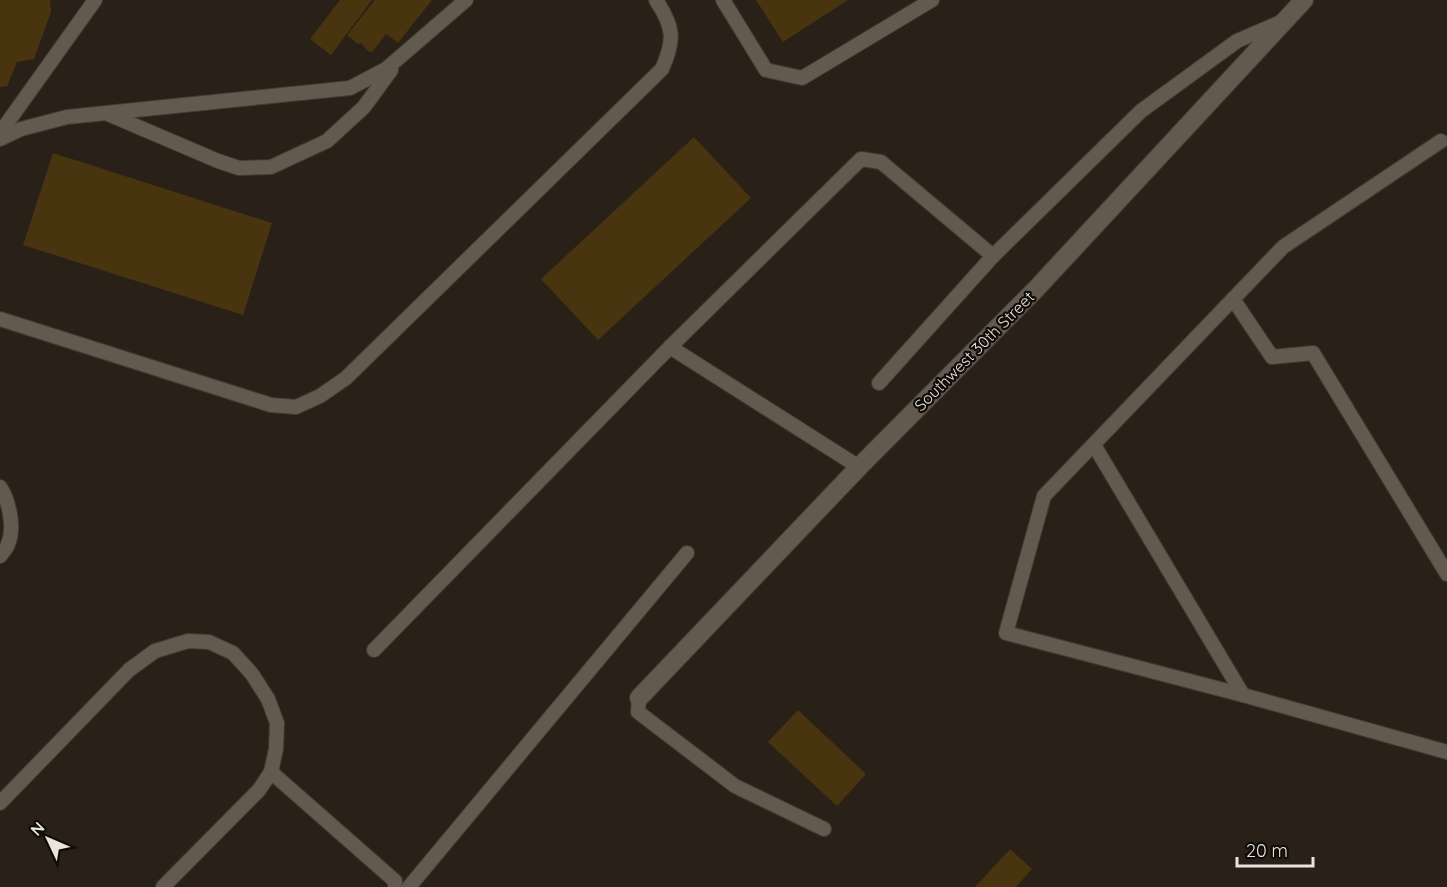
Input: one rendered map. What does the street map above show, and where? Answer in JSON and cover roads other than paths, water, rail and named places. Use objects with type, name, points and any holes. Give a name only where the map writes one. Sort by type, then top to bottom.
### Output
[{"type":"street","name":"Southwest 30th Street","points":[[639,698],[859,466],[1036,289],[1304,0]]},
{"type":"lane","points":[[0,132],[95,0]]},
{"type":"lane","points":[[0,139],[21,129],[67,117],[350,87],[370,79],[400,59],[466,0]]},
{"type":"lane","points":[[0,319],[271,405],[296,406],[320,396],[346,378],[662,69],[672,37],[667,16],[656,0]]},
{"type":"lane","points":[[723,0],[766,70],[802,78],[932,0]]},
{"type":"lane","points":[[879,383],[993,256],[1141,111],[1237,41],[1286,19]]},
{"type":"lane","points":[[106,113],[239,168],[271,167],[327,141],[364,107],[400,59]]},
{"type":"lane","points":[[1445,143],[1283,246],[1044,496],[1006,633],[1447,752]]},
{"type":"lane","points":[[374,650],[670,347],[861,159],[881,162],[993,256]]},
{"type":"lane","points":[[1233,299],[1272,357],[1313,353],[1447,574]]},
{"type":"lane","points":[[670,347],[859,466]]},
{"type":"lane","points":[[1094,445],[1243,696]]},
{"type":"lane","points":[[0,487],[4,493],[11,520],[9,543],[0,556]]},
{"type":"lane","points":[[410,887],[687,553]]},
{"type":"lane","points":[[0,803],[129,670],[155,651],[188,641],[209,642],[233,653],[252,674],[268,699],[277,723],[276,749],[271,772],[260,790],[163,887]]},
{"type":"lane","points":[[639,698],[638,712],[735,786],[824,829]]},
{"type":"lane","points":[[271,772],[395,881],[395,887]]}]
